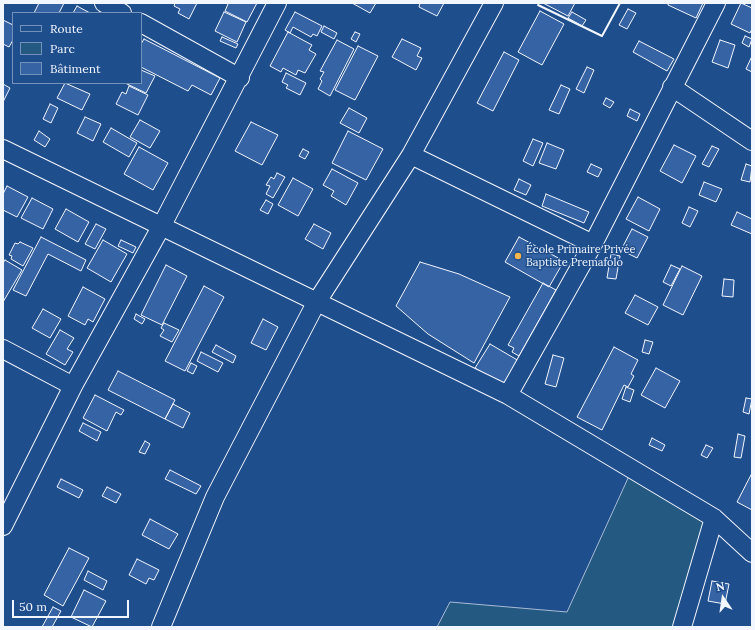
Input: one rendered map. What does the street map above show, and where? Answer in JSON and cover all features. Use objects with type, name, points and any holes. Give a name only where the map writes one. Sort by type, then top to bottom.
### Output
[{"type":"street","points":[[104,3],[120,12]]},
{"type":"street","points":[[3,526],[73,386],[161,227],[240,78],[277,3]]},
{"type":"street","points":[[161,627],[215,497],[316,303],[410,155],[494,3]]},
{"type":"street","points":[[508,395],[593,244],[716,3]]},
{"type":"street","points":[[142,24],[240,78]]},
{"type":"street","points":[[672,88],[752,141]]},
{"type":"street","points":[[3,149],[316,303],[508,395],[714,518],[752,553]]},
{"type":"street","points":[[410,155],[593,244]]},
{"type":"street","points":[[3,349],[73,386]]},
{"type":"street","points":[[682,627],[714,518]]},
{"type":"green space","points":[[629,476],[704,521],[673,627],[437,627],[450,602],[567,612]]},
{"type":"building","points":[[39,3],[64,3],[60,12],[34,12]]},
{"type":"building","points":[[175,3],[197,3],[189,19],[178,13],[180,9],[174,6]]},
{"type":"building","points":[[225,3],[257,3],[247,22],[225,11],[228,4]]},
{"type":"building","points":[[352,3],[376,3],[370,13]]},
{"type":"building","points":[[420,3],[444,3],[437,16],[419,7]]},
{"type":"building","points":[[543,3],[575,3],[568,16]]},
{"type":"building","points":[[668,3],[703,3],[696,18],[668,5]]},
{"type":"building","points":[[741,3],[752,8],[752,29],[750,33],[731,24]]},
{"type":"building","points":[[77,6],[88,12],[74,12]]},
{"type":"building","points":[[628,9],[636,13],[627,29],[619,25]]},
{"type":"building","points":[[540,11],[564,24],[542,65],[518,52]]},
{"type":"building","points":[[224,12],[246,22],[237,42],[215,31]]},
{"type":"building","points":[[295,12],[322,26],[317,36],[313,34],[311,37],[293,27],[290,33],[285,30]]},
{"type":"building","points":[[572,12],[586,20],[582,26],[568,18]]},
{"type":"building","points":[[3,20],[12,24],[12,42],[9,47],[3,44]]},
{"type":"building","points":[[324,26],[337,33],[334,39],[321,32]]},
{"type":"building","points":[[288,32],[312,45],[309,50],[316,54],[305,73],[298,70],[296,75],[283,68],[281,72],[270,66]]},
{"type":"building","points":[[355,32],[360,34],[356,42],[351,39]]},
{"type":"building","points":[[745,36],[752,39],[749,47],[742,43]]},
{"type":"building","points":[[222,37],[238,44],[236,48],[220,41]]},
{"type":"building","points":[[144,39],[220,78],[211,95],[192,85],[188,91],[142,68],[142,42]]},
{"type":"building","points":[[402,39],[421,48],[417,56],[422,58],[416,70],[392,57]]},
{"type":"building","points":[[337,40],[354,49],[330,96],[318,89],[322,81],[320,79],[324,72],[320,71]]},
{"type":"building","points":[[720,40],[735,45],[728,68],[712,62]]},
{"type":"building","points":[[639,41],[674,59],[667,71],[633,52]]},
{"type":"building","points":[[358,46],[378,56],[355,100],[335,90]]},
{"type":"building","points":[[504,52],[519,60],[493,111],[477,103]]},
{"type":"building","points":[[752,56],[752,72],[746,69]]},
{"type":"building","points":[[587,67],[594,70],[584,93],[576,89]]},
{"type":"building","points":[[142,70],[155,76],[146,93],[127,84],[142,84]]},
{"type":"building","points":[[286,73],[306,83],[300,95],[286,88],[288,85],[282,82]]},
{"type":"building","points":[[3,84],[10,88],[3,102]]},
{"type":"building","points":[[64,84],[90,94],[82,110],[57,98]]},
{"type":"building","points":[[561,85],[570,89],[559,114],[549,110]]},
{"type":"building","points":[[129,86],[148,95],[138,115],[116,104],[122,92],[126,94]]},
{"type":"building","points":[[606,98],[614,102],[610,108],[603,104]]},
{"type":"building","points":[[50,104],[58,108],[51,123],[43,119]]},
{"type":"building","points":[[349,108],[367,118],[359,133],[340,123]]},
{"type":"building","points":[[630,109],[640,114],[637,121],[627,116]]},
{"type":"building","points":[[85,117],[101,124],[93,141],[77,133]]},
{"type":"building","points":[[140,120],[160,131],[150,148],[130,137]]},
{"type":"building","points":[[251,122],[278,135],[262,165],[235,151]]},
{"type":"building","points":[[111,128],[137,143],[129,157],[103,142]]},
{"type":"building","points":[[39,131],[50,139],[45,147],[34,140]]},
{"type":"building","points":[[348,131],[383,149],[366,180],[332,163]]},
{"type":"building","points":[[533,139],[543,143],[533,166],[523,161]]},
{"type":"building","points":[[547,143],[564,150],[556,169],[539,163]]},
{"type":"building","points":[[674,145],[696,156],[682,183],[660,171]]},
{"type":"building","points":[[712,146],[719,149],[709,167],[702,164]]},
{"type":"building","points":[[139,147],[168,163],[153,190],[124,174]]},
{"type":"building","points":[[303,149],[309,152],[305,159],[299,156]]},
{"type":"building","points":[[591,164],[602,169],[598,177],[587,172]]},
{"type":"building","points":[[746,164],[752,166],[750,182],[741,180]]},
{"type":"building","points":[[332,169],[358,183],[346,205],[331,196],[334,191],[323,185]]},
{"type":"building","points":[[277,173],[285,177],[273,198],[266,194],[270,186],[266,185],[271,177],[274,179]]},
{"type":"building","points":[[293,178],[313,189],[298,216],[278,205]]},
{"type":"building","points":[[519,179],[531,185],[526,195],[514,190]]},
{"type":"building","points":[[704,182],[722,189],[716,202],[699,195]]},
{"type":"building","points":[[7,186],[28,197],[17,217],[3,210],[3,194]]},
{"type":"building","points":[[546,194],[589,212],[584,223],[542,206]]},
{"type":"building","points":[[638,197],[660,209],[649,231],[626,219]]},
{"type":"building","points":[[32,198],[53,209],[43,229],[21,218]]},
{"type":"building","points":[[266,200],[273,204],[268,214],[260,210]]},
{"type":"building","points":[[689,207],[698,211],[690,227],[682,223]]},
{"type":"building","points":[[66,209],[89,222],[78,242],[55,229]]},
{"type":"building","points":[[737,212],[752,219],[752,234],[731,225]]},
{"type":"building","points":[[96,224],[106,229],[95,249],[85,244]]},
{"type":"building","points":[[314,224],[331,233],[323,249],[305,239]]},
{"type":"building","points":[[632,229],[648,237],[637,258],[621,250]]},
{"type":"building","points":[[41,237],[86,260],[81,271],[48,254],[26,296],[13,290]]},
{"type":"building","points":[[519,237],[564,261],[549,287],[505,262]]},
{"type":"building","points":[[103,240],[127,254],[111,282],[87,268]]},
{"type":"building","points":[[121,240],[136,247],[133,253],[118,246]]},
{"type":"building","points":[[20,242],[33,248],[23,266],[11,259],[12,256],[9,255],[15,243],[18,244]]},
{"type":"building","points":[[611,254],[620,256],[616,279],[607,278]]},
{"type":"building","points":[[5,260],[22,270],[3,302],[3,263]]},
{"type":"building","points":[[420,262],[459,274],[510,297],[474,363],[428,334],[396,306]]},
{"type":"building","points":[[166,265],[187,276],[162,325],[141,315]]},
{"type":"building","points":[[671,265],[680,269],[671,286],[663,282]]},
{"type":"building","points":[[682,266],[702,276],[683,315],[663,305]]},
{"type":"building","points":[[724,279],[734,280],[733,297],[722,296]]},
{"type":"building","points":[[543,283],[556,290],[519,356],[512,352],[514,348],[508,345]]},
{"type":"building","points":[[204,286],[224,297],[185,371],[165,361]]},
{"type":"building","points":[[83,287],[105,299],[93,322],[88,319],[85,325],[68,316]]},
{"type":"building","points":[[635,295],[658,307],[648,325],[625,313]]},
{"type":"building","points":[[43,309],[61,319],[50,338],[32,328]]},
{"type":"building","points":[[136,314],[145,319],[142,324],[134,319]]},
{"type":"building","points":[[263,319],[278,327],[266,350],[251,343]]},
{"type":"building","points":[[164,323],[179,330],[172,342],[160,336],[164,330],[161,328]]},
{"type":"building","points":[[60,330],[74,338],[67,349],[73,352],[65,365],[46,354]]},
{"type":"building","points":[[645,340],[653,342],[649,354],[642,352]]},
{"type":"building","points":[[490,344],[519,361],[504,386],[475,368]]},
{"type":"building","points":[[216,345],[236,356],[233,363],[212,352]]},
{"type":"building","points":[[614,347],[638,360],[631,374],[634,376],[628,387],[624,385],[602,430],[577,417]]},
{"type":"building","points":[[201,352],[223,363],[218,372],[197,361]]},
{"type":"building","points":[[553,355],[564,358],[556,387],[545,384]]},
{"type":"building","points":[[191,363],[197,366],[193,374],[187,371]]},
{"type":"building","points":[[656,368],[680,381],[665,408],[641,395]]},
{"type":"building","points":[[118,371],[175,400],[165,419],[108,390]]},
{"type":"building","points":[[626,387],[634,390],[630,402],[622,399]]},
{"type":"building","points":[[95,395],[124,410],[121,415],[116,412],[107,431],[83,418]]},
{"type":"building","points":[[746,398],[752,399],[749,414],[743,412]]},
{"type":"building","points":[[173,404],[190,413],[183,428],[165,419]]},
{"type":"building","points":[[83,423],[101,432],[97,441],[79,431]]},
{"type":"building","points":[[738,434],[745,436],[741,458],[734,457]]},
{"type":"building","points":[[652,438],[665,445],[662,451],[649,445]]},
{"type":"building","points":[[145,441],[150,444],[145,454],[139,452]]},
{"type":"building","points":[[706,445],[713,448],[707,458],[701,455]]},
{"type":"building","points":[[170,470],[201,486],[196,494],[165,479]]},
{"type":"building","points":[[752,473],[752,510],[737,502]]},
{"type":"building","points":[[61,479],[83,490],[79,498],[57,487]]},
{"type":"building","points":[[107,487],[121,494],[116,503],[102,496]]},
{"type":"building","points":[[150,519],[178,534],[169,549],[142,535]]},
{"type":"building","points":[[69,548],[89,558],[63,606],[44,595]]},
{"type":"building","points":[[137,559],[159,570],[154,580],[149,578],[146,584],[129,575]]},
{"type":"building","points":[[88,571],[107,581],[103,590],[84,580]]},
{"type":"building","points":[[712,581],[729,584],[725,604],[708,601]]},
{"type":"building","points":[[84,590],[106,601],[92,627],[71,617]]},
{"type":"building","points":[[53,607],[61,611],[52,627],[42,627]]},
{"type":"wall","points":[[538,5],[602,36],[620,3]]},
{"type":"place","name":"École Primaire Privée Baptiste Premafolo","points":[[518,256]]}]
